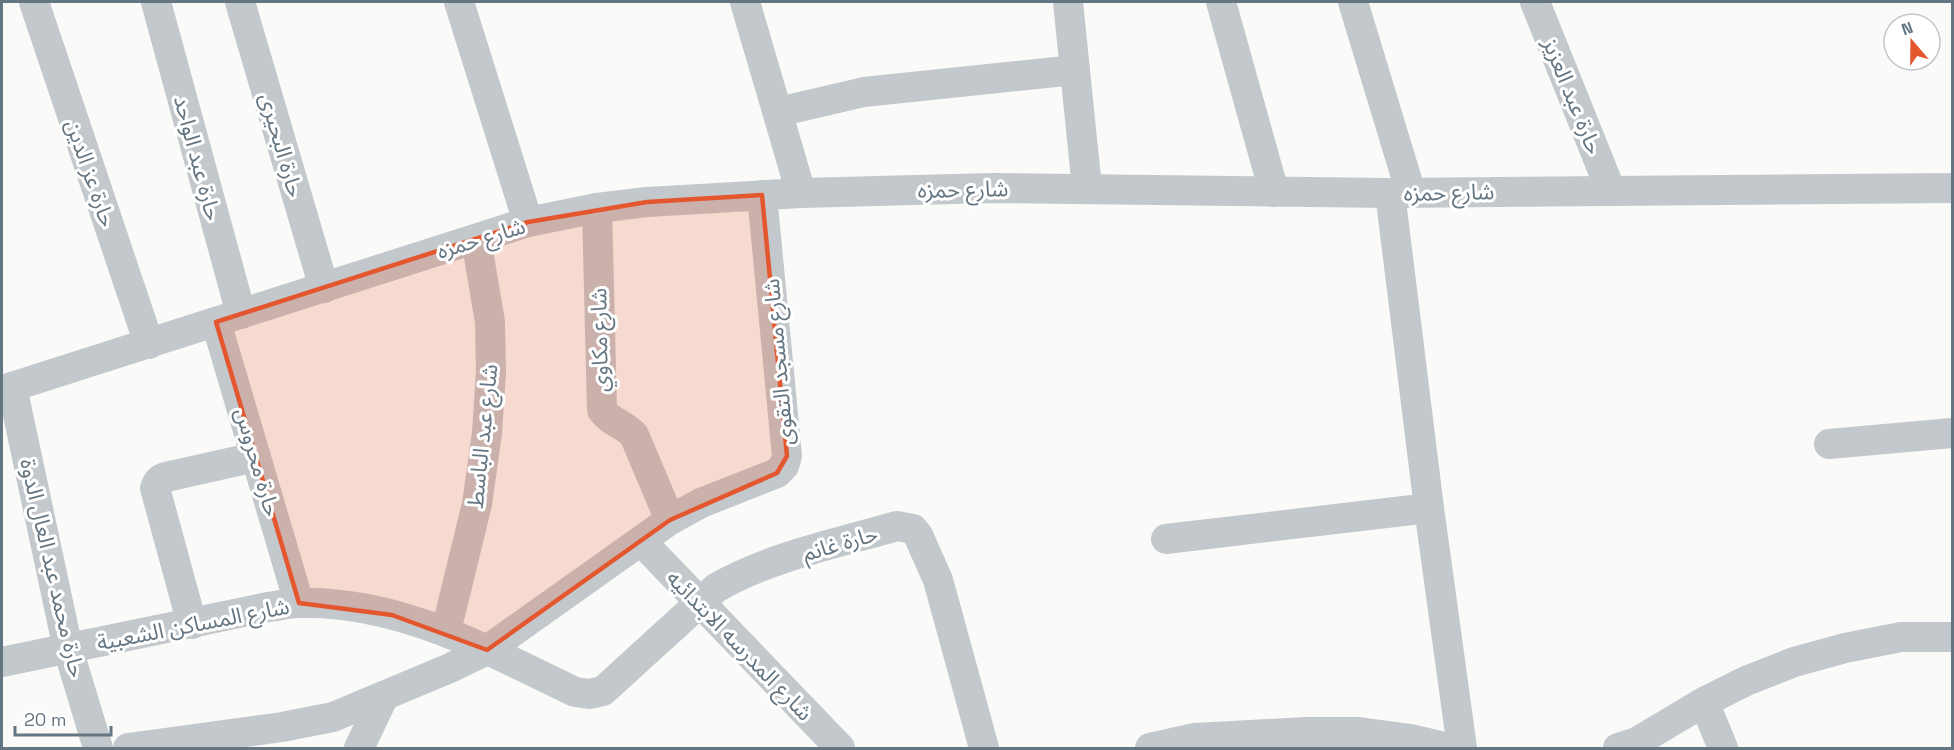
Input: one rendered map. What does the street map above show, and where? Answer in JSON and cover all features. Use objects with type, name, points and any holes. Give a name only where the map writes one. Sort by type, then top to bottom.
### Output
[{"type":"street","name":"حارة عز الدين","points":[[34,2],[149,344]]},
{"type":"street","name":"حارة عبد الواحد","points":[[156,2],[229,318]]},
{"type":"street","name":"حارة البحيرى","points":[[240,2],[324,288]]},
{"type":"street","points":[[459,2],[528,222]]},
{"type":"street","points":[[745,2],[801,193]]},
{"type":"street","points":[[1068,2],[1087,188]]},
{"type":"street","points":[[1221,2],[1274,192]]},
{"type":"street","points":[[1353,2],[1401,193],[1429,508],[1462,748]]},
{"type":"street","name":"حارة عبد العزيز","points":[[1535,2],[1611,191]]},
{"type":"street","points":[[778,112],[864,92],[1075,70]]},
{"type":"street","name":"شارع حمزه","points":[[7,389],[528,222],[597,208],[647,202],[801,193],[992,188],[1401,193],[1953,188]]},
{"type":"street","name":"شارع مسجد التقوى","points":[[128,748],[282,727],[333,717],[384,696],[487,650],[670,520],[712,498],[777,473],[787,456],[762,195]]},
{"type":"street","name":"شارع مكاوي","points":[[597,208],[602,410],[606,416],[627,428],[634,435],[670,520]]},
{"type":"street","name":"شارع عبد الباسط","points":[[446,631],[477,504],[487,433],[491,372],[490,322],[476,239]]},
{"type":"street","name":"حارة محروس","points":[[229,318],[256,457],[299,603]]},
{"type":"street","name":"حارة محمد عبد العال الدوة","points":[[7,389],[68,649],[98,748]]},
{"type":"street","points":[[1829,444],[1953,433]]},
{"type":"street","points":[[192,624],[154,488],[160,478],[256,457]]},
{"type":"street","points":[[1166,539],[1429,508]]},
{"type":"street","name":"حارة غانم","points":[[487,650],[575,692],[589,694],[603,691],[716,588],[756,567],[897,526],[913,529],[934,570],[945,600],[984,748]]},
{"type":"street","name":"شارع المدرسه الابتدائيه","points":[[641,540],[840,748]]},
{"type":"street","name":"شارع المساكن الشعبية","points":[[2,662],[268,607],[299,603],[350,607],[392,615],[446,631],[487,650]]},
{"type":"street","points":[[1618,748],[1637,742],[1704,702],[1746,681],[1794,662],[1834,651],[1901,638],[1953,637]]},
{"type":"street","points":[[359,748],[384,696]]},
{"type":"street","points":[[1704,702],[1723,748]]},
{"type":"street","points":[[1150,748],[1195,738],[1306,732],[1359,732],[1411,739],[1449,748]]},
{"type":"highlighted area","points":[[762,195],[787,456],[777,473],[670,520],[487,650],[392,615],[299,603],[216,322],[528,222],[647,202]]}]
